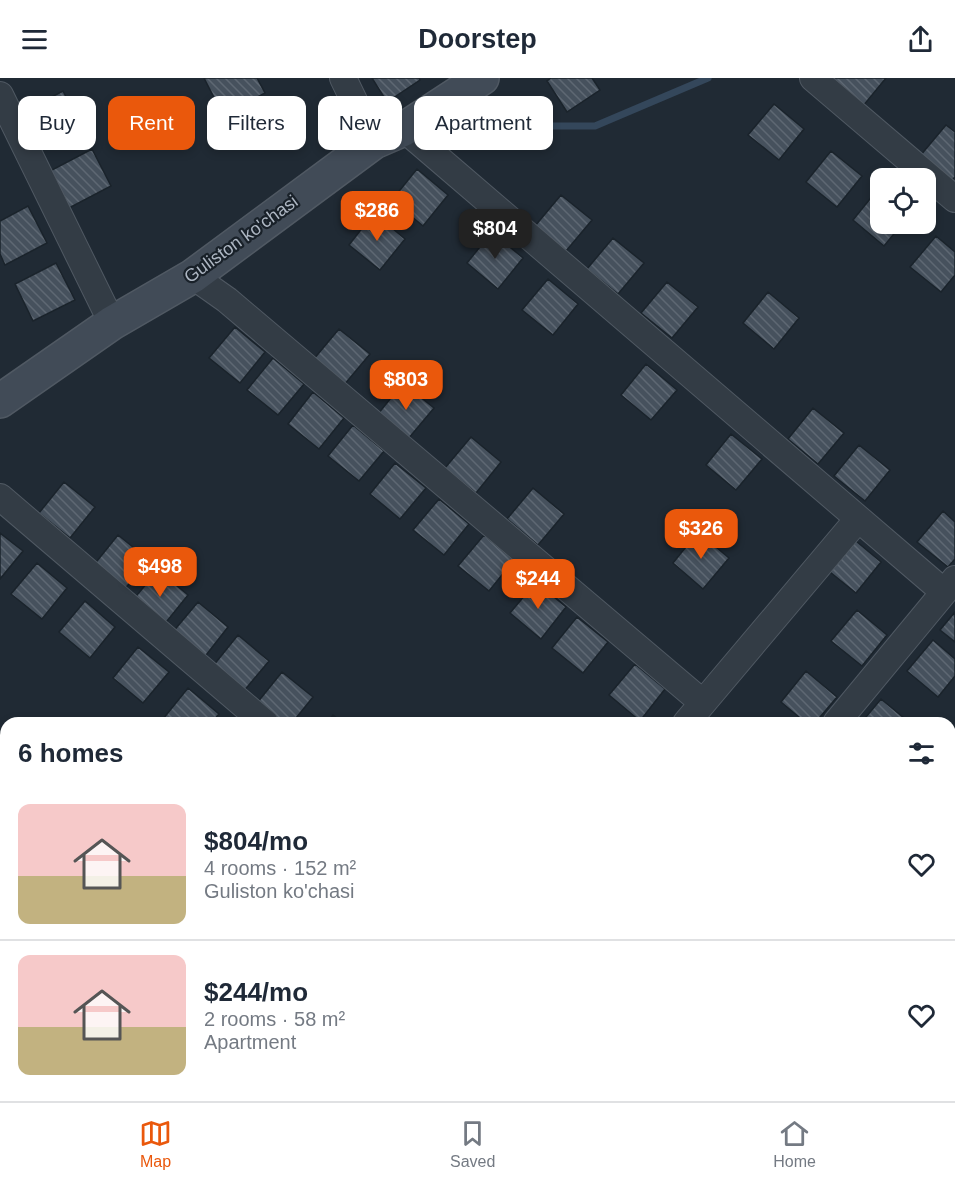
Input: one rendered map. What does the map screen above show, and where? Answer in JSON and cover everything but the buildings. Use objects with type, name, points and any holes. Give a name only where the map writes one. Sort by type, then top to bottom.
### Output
[{"type":"main road","name":"Guliston ko'chasi","points":[[404,129],[482,78]]},
{"type":"main road","name":"Guliston ko'chasi","points":[[0,401],[112,323],[193,276],[363,150]]},
{"type":"street","points":[[343,78],[352,96]]},
{"type":"street","points":[[813,78],[955,199]]},
{"type":"street","points":[[0,95],[112,323]]},
{"type":"street","points":[[404,129],[858,519],[950,585],[841,717]]},
{"type":"street","points":[[193,276],[236,308],[703,703]]},
{"type":"street","points":[[0,497],[258,717]]},
{"type":"street","points":[[691,717],[858,519]]},
{"type":"waterway","points":[[553,126],[595,126],[708,78]]}]
